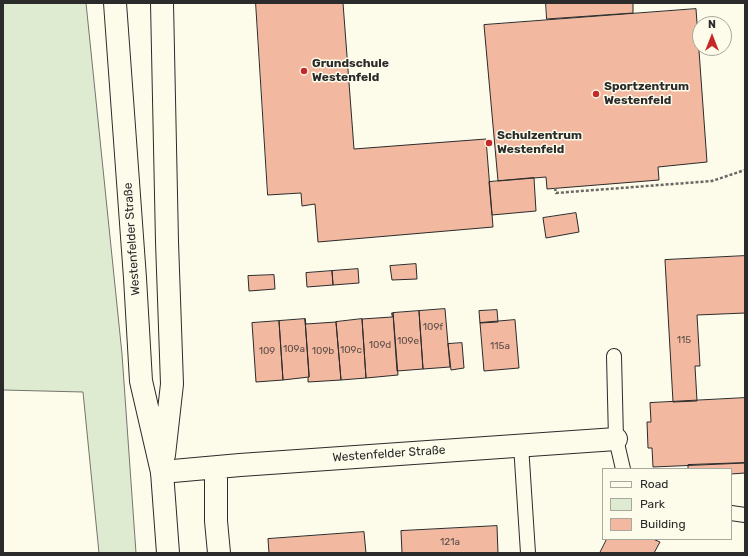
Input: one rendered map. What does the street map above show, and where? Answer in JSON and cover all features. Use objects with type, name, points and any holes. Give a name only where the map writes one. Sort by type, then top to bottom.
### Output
[{"type":"street","name":"Westenfelder Straße","points":[[116,3],[135,270],[141,381],[162,472],[168,553]]},
{"type":"street","name":"Westenfelder Straße","points":[[162,3],[167,242],[172,384],[162,472]]},
{"type":"street","name":"Westenfelder Straße","points":[[162,472],[240,465],[616,439]]},
{"type":"street","points":[[216,468],[216,521],[219,553]]},
{"type":"lane","points":[[614,356],[616,439],[623,468]]},
{"type":"lane","points":[[521,445],[528,553]]},
{"type":"lane","points":[[732,512],[745,515]]},
{"type":"path","points":[[555,188],[556,193],[712,181],[745,170]]},
{"type":"green space","points":[[3,3],[86,3],[122,354],[136,553],[99,553],[83,392],[3,390]]},
{"type":"building","name":"Grundschule Westenfeld","points":[[256,3],[343,3],[354,149],[486,139],[493,227],[318,242],[315,204],[302,206],[301,193],[268,195]]},
{"type":"building","points":[[546,3],[633,3],[633,13],[547,19]]},
{"type":"building","name":"Sportzentrum Westenfeld","points":[[696,9],[697,16],[692,16],[692,56],[699,56],[707,162],[658,167],[659,180],[547,189],[546,177],[498,181],[484,25]]},
{"type":"building","points":[[534,178],[536,211],[492,215],[489,182]]},
{"type":"building","points":[[576,213],[579,232],[546,238],[543,218]]},
{"type":"building","points":[[745,256],[745,313],[697,315],[700,366],[695,366],[697,401],[673,402],[665,260]]},
{"type":"building","points":[[416,264],[417,279],[392,280],[390,266]]},
{"type":"building","points":[[358,269],[359,283],[333,285],[332,271]]},
{"type":"building","points":[[332,271],[333,285],[307,287],[306,273]]},
{"type":"building","points":[[274,275],[275,289],[249,291],[248,276]]},
{"type":"building","points":[[445,309],[450,367],[423,369],[419,311]]},
{"type":"building","points":[[497,310],[498,322],[480,323],[479,311]]},
{"type":"building","points":[[419,311],[423,369],[397,371],[393,313]]},
{"type":"building","points":[[392,313],[398,375],[366,378],[362,319],[392,317]]},
{"type":"building","points":[[305,319],[306,324],[336,322],[341,380],[308,382],[309,377]]},
{"type":"building","points":[[305,319],[309,377],[283,380],[279,321]]},
{"type":"building","points":[[362,319],[366,378],[341,380],[336,322]]},
{"type":"building","points":[[515,320],[519,368],[484,371],[480,323]]},
{"type":"building","points":[[279,321],[283,380],[256,382],[252,323]]},
{"type":"building","points":[[462,343],[464,368],[451,370],[448,344]]},
{"type":"building","points":[[745,398],[745,463],[653,467],[652,448],[648,448],[647,422],[651,422],[650,403]]},
{"type":"building","points":[[745,463],[745,473],[732,474],[732,468],[688,468],[688,465]]},
{"type":"building","points":[[497,526],[498,553],[402,553],[401,531]]},
{"type":"building","points":[[364,532],[366,553],[269,553],[268,539]]},
{"type":"building","points":[[606,540],[655,540],[660,542],[654,553],[600,553]]},
{"type":"place","name":"Grundschule Westenfeld","points":[[304,71]]},
{"type":"place","name":"Sportzentrum Westenfeld","points":[[596,94]]},
{"type":"place","name":"Schulzentrum Westenfeld","points":[[489,143]]}]
